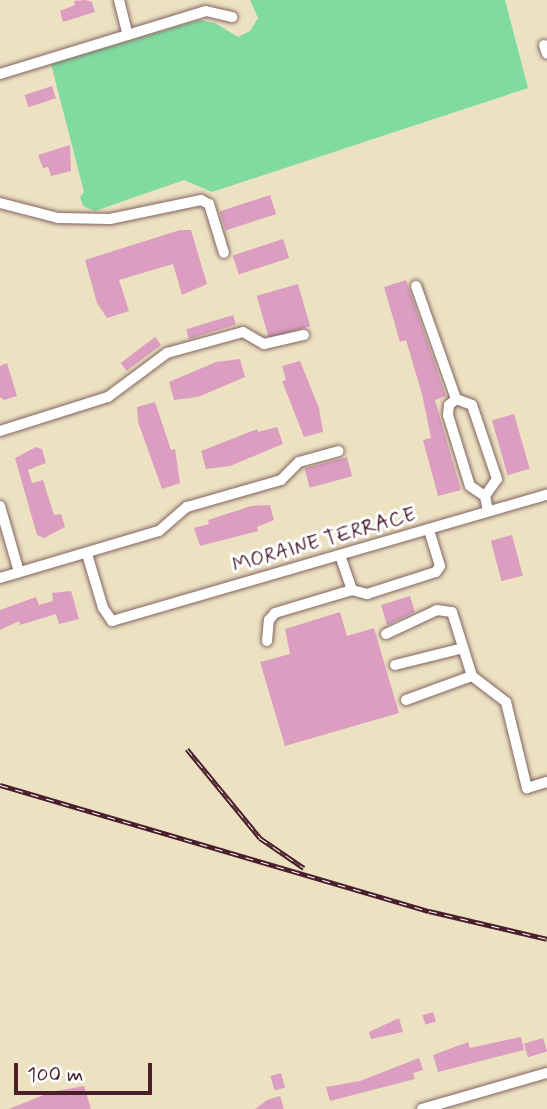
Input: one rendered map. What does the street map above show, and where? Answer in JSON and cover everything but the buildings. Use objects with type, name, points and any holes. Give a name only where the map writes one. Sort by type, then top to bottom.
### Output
[{"type":"street","points":[[119,0],[128,35]]},
{"type":"street","points":[[0,74],[210,9],[232,17]]},
{"type":"street","points":[[0,203],[58,218],[110,219],[201,200],[209,204],[224,253]]},
{"type":"street","points":[[416,286],[456,399],[472,405],[497,479],[485,496]]},
{"type":"street","points":[[0,430],[85,408],[108,397],[167,353],[243,332],[264,344],[304,335]]},
{"type":"street","points":[[456,399],[449,405],[448,415],[470,486],[485,496],[488,511]]},
{"type":"street","points":[[0,578],[136,540],[159,531],[187,507],[281,480],[299,462],[339,451]]},
{"type":"street","name":"MORAINE TERRACE","points":[[88,554],[103,608],[112,621],[547,495]]},
{"type":"street","points":[[0,506],[19,572]]},
{"type":"street","points":[[267,641],[269,620],[275,613],[352,590],[367,594],[436,572],[440,566],[429,529]]},
{"type":"street","points":[[341,556],[352,590]]},
{"type":"street","points":[[386,634],[437,610],[452,612],[472,676],[506,702],[527,788],[547,782]]},
{"type":"street","points":[[395,665],[463,648]]},
{"type":"street","points":[[405,700],[472,676]]},
{"type":"street","points":[[422,1109],[441,1106],[547,1073]]},
{"type":"green space","points":[[250,0],[505,0],[528,88],[212,192],[184,180],[95,211],[83,206],[80,197],[84,192],[51,64],[200,20],[215,23],[238,37],[250,31],[258,18]]},
{"type":"railway","points":[[187,749],[260,838],[304,868]]},
{"type":"railway","points":[[0,785],[429,911],[547,939]]}]
